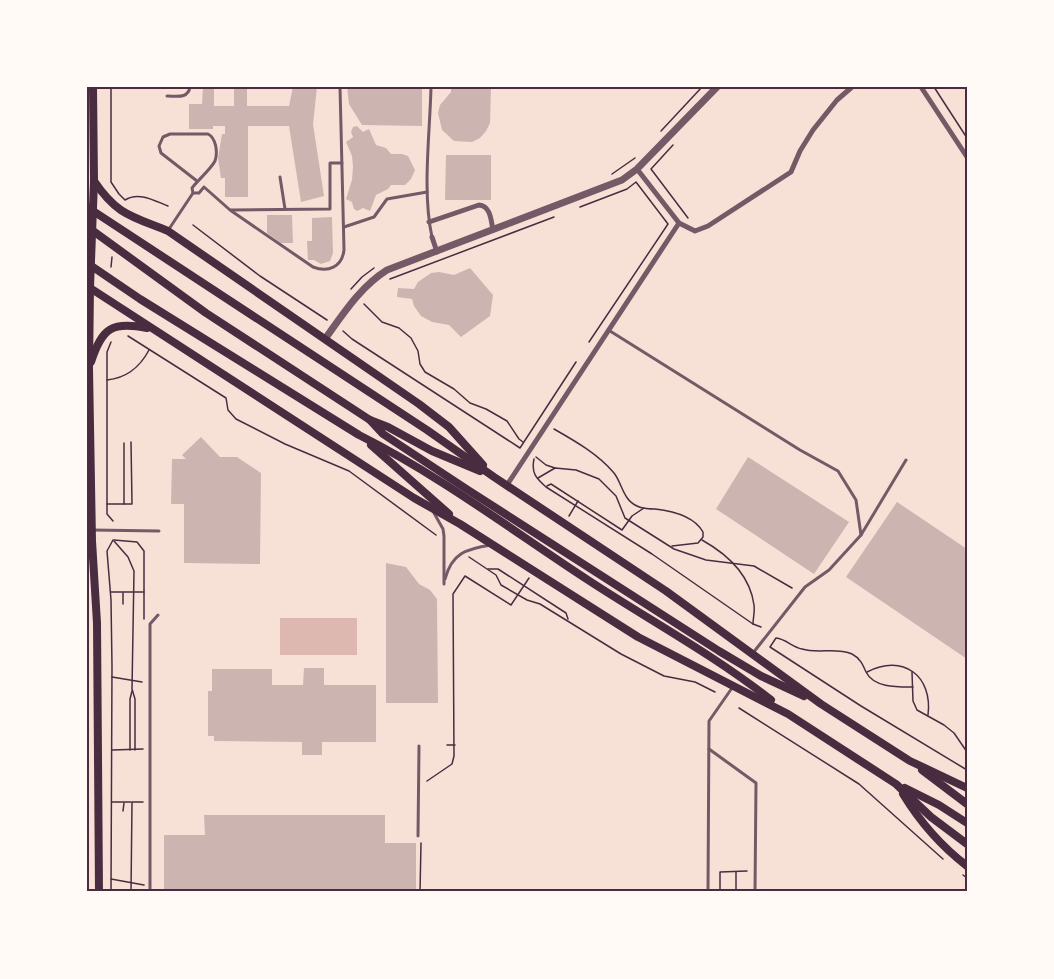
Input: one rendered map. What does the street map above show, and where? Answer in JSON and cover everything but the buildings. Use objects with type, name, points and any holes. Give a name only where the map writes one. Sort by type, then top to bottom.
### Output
[{"type":"main road","points":[[93,87],[94,181],[90,209],[88,286],[92,530],[97,623],[99,892]]},
{"type":"main road","points":[[94,181],[110,203],[121,212],[168,231],[389,382],[449,427],[494,477]]},
{"type":"main road","points":[[90,209],[417,423],[666,591],[821,704],[910,761],[967,804]]},
{"type":"main road","points":[[87,226],[206,313],[370,420],[494,477]]},
{"type":"main road","points":[[87,263],[140,299],[359,435],[388,449],[742,677],[788,714]]},
{"type":"main road","points":[[88,286],[429,507],[638,637],[788,714],[896,784],[939,805],[967,823]]},
{"type":"main road","points":[[89,368],[99,340],[110,329],[124,324],[153,329]]},
{"type":"main road","points":[[370,420],[383,434],[458,484],[709,645],[760,676],[821,704]]},
{"type":"main road","points":[[359,435],[460,525]]},
{"type":"main road","points":[[910,761],[967,788]]},
{"type":"main road","points":[[896,784],[931,817],[967,844]]},
{"type":"main road","points":[[896,784],[914,813],[941,844],[967,866]]},
{"type":"street","points":[[325,339],[358,294],[387,270],[609,186],[637,169],[717,87]]},
{"type":"street","points":[[637,169],[679,223],[695,231],[708,226],[791,172],[813,130],[837,100],[852,87]]},
{"type":"street","points":[[921,87],[967,157]]},
{"type":"street","points":[[429,222],[484,205],[487,208],[493,230]]},
{"type":"street","points":[[507,485],[679,223]]},
{"type":"street","points":[[432,237],[437,252]]},
{"type":"lane","points":[[167,96],[185,96],[190,87]]},
{"type":"lane","points":[[193,193],[199,193],[204,187],[230,210],[313,267],[320,270],[330,269],[342,260],[345,250],[340,87]]},
{"type":"lane","points":[[431,87],[428,192],[432,237]]},
{"type":"lane","points":[[168,231],[193,193],[192,188],[198,181],[215,160],[214,138],[208,134],[164,136],[159,143],[161,153],[198,181]]},
{"type":"lane","points":[[230,210],[330,209],[330,163],[342,163]]},
{"type":"lane","points":[[280,177],[285,209]]},
{"type":"lane","points":[[344,227],[374,217],[387,200],[428,192]]},
{"type":"lane","points":[[608,330],[800,450],[838,471],[856,500],[861,535]]},
{"type":"lane","points":[[752,654],[805,587],[829,570],[861,535],[906,460]]},
{"type":"lane","points":[[429,507],[437,516],[443,529],[444,584],[447,573],[457,556],[475,547],[493,545]]},
{"type":"lane","points":[[92,530],[159,531]]},
{"type":"lane","points":[[150,892],[150,624],[158,615]]},
{"type":"lane","points":[[708,892],[709,721],[734,685]]},
{"type":"lane","points":[[418,836],[419,747]]},
{"type":"lane","points":[[709,749],[756,783],[755,892]]},
{"type":"path","points":[[111,87],[111,182],[125,200],[131,196],[140,196],[168,207]]},
{"type":"path","points":[[658,134],[702,87]]},
{"type":"path","points":[[934,87],[967,138]]},
{"type":"path","points":[[610,174],[618,171],[636,157]]},
{"type":"path","points":[[580,207],[627,189],[636,182],[668,224],[589,342]]},
{"type":"path","points":[[386,281],[554,217]]},
{"type":"path","points":[[193,225],[260,276],[328,321]]},
{"type":"path","points":[[111,275],[113,250]]},
{"type":"path","points":[[361,302],[382,322],[399,328],[411,338],[425,372],[454,389],[470,403],[507,421],[519,439],[524,442]]},
{"type":"path","points":[[341,330],[520,448],[576,362]]},
{"type":"path","points":[[113,334],[107,352],[107,514],[113,521]]},
{"type":"path","points":[[121,334],[134,338],[226,398],[228,410],[236,419],[285,444],[349,471],[438,536]]},
{"type":"path","points":[[107,380],[119,378],[135,370],[150,349]]},
{"type":"path","points":[[554,429],[597,458],[614,473],[630,501],[636,506],[667,510],[688,518],[701,527],[704,532],[702,540]]},
{"type":"path","points":[[107,504],[132,504],[131,442]]},
{"type":"path","points":[[124,443],[124,504]]},
{"type":"path","points":[[761,627],[753,624],[652,554],[546,487],[537,479],[533,471],[535,457],[546,465],[576,470],[599,479],[616,496],[628,521],[687,555],[754,566],[792,588]]},
{"type":"path","points":[[537,479],[555,468]]},
{"type":"path","points":[[546,487],[551,484],[621,529]]},
{"type":"path","points":[[620,534],[621,529],[637,511],[644,508]]},
{"type":"path","points":[[111,892],[112,677],[107,551],[113,540]]},
{"type":"path","points":[[113,540],[124,550],[132,563],[134,592],[130,750]]},
{"type":"path","points":[[113,540],[133,540],[141,545],[144,558],[144,626]]},
{"type":"path","points":[[670,546],[691,545],[702,540]]},
{"type":"path","points":[[702,540],[719,550],[735,564],[752,595],[755,613],[753,624]]},
{"type":"path","points":[[469,557],[496,575],[501,585],[527,600],[540,604],[621,654],[664,676],[695,682],[715,692]]},
{"type":"path","points":[[487,569],[498,569],[566,613],[568,621]]},
{"type":"path","points":[[422,784],[452,764],[455,745],[453,594],[457,588]]},
{"type":"path","points":[[110,592],[144,592]]},
{"type":"path","points":[[123,592],[123,604]]},
{"type":"path","points":[[913,687],[887,685],[871,678],[860,660],[849,653],[800,649],[776,638],[770,647],[861,706],[967,770]]},
{"type":"path","points":[[866,672],[886,664],[906,667],[923,684],[928,695],[928,716]]},
{"type":"path","points":[[912,672],[914,705],[920,712],[944,724],[954,733],[967,752]]},
{"type":"path","points":[[112,677],[142,682]]},
{"type":"path","points":[[132,689],[135,699],[135,750]]},
{"type":"path","points":[[739,708],[859,784],[945,861]]},
{"type":"path","points":[[447,745],[455,745]]},
{"type":"path","points":[[111,750],[144,749]]},
{"type":"path","points":[[111,802],[144,802]]},
{"type":"path","points":[[123,811],[124,802]]},
{"type":"path","points":[[131,892],[132,802]]},
{"type":"path","points":[[420,892],[421,844]]},
{"type":"path","points":[[720,892],[720,872],[756,871]]},
{"type":"path","points":[[736,872],[736,892]]},
{"type":"path","points":[[961,874],[967,878]]},
{"type":"path","points":[[111,879],[144,885]]},
{"type":"shaded area","points":[[280,618],[357,618],[357,655],[280,655]]}]
